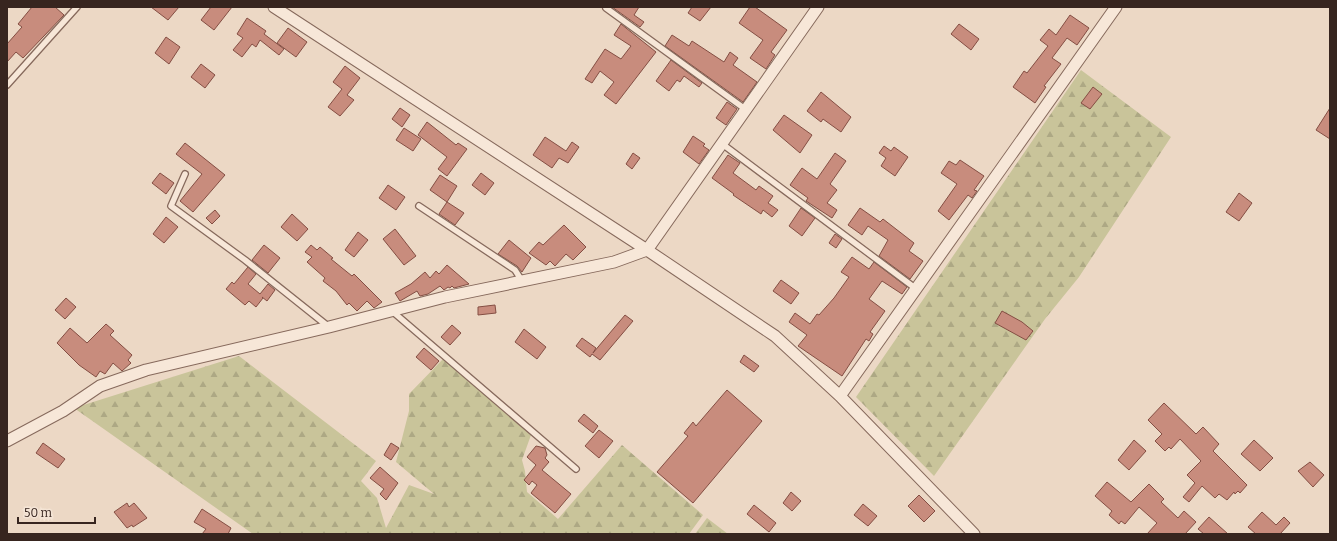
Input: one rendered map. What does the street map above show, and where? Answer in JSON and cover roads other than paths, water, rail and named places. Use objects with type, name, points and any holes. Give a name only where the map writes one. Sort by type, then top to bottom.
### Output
[{"type":"street","points":[[274,7],[647,250],[775,336],[840,396],[974,534]]},
{"type":"street","points":[[7,441],[63,411],[100,386],[146,370],[445,298],[614,262],[647,250],[818,7]]},
{"type":"street","points":[[840,396],[1110,9]]},
{"type":"lane","points":[[7,85],[77,7]]},
{"type":"lane","points":[[606,8],[745,109]]},
{"type":"lane","points":[[721,143],[915,288]]},
{"type":"lane","points":[[185,174],[171,206],[245,260],[329,327]]},
{"type":"lane","points":[[419,206],[515,270],[522,281]]},
{"type":"lane","points":[[392,311],[576,468]]}]
